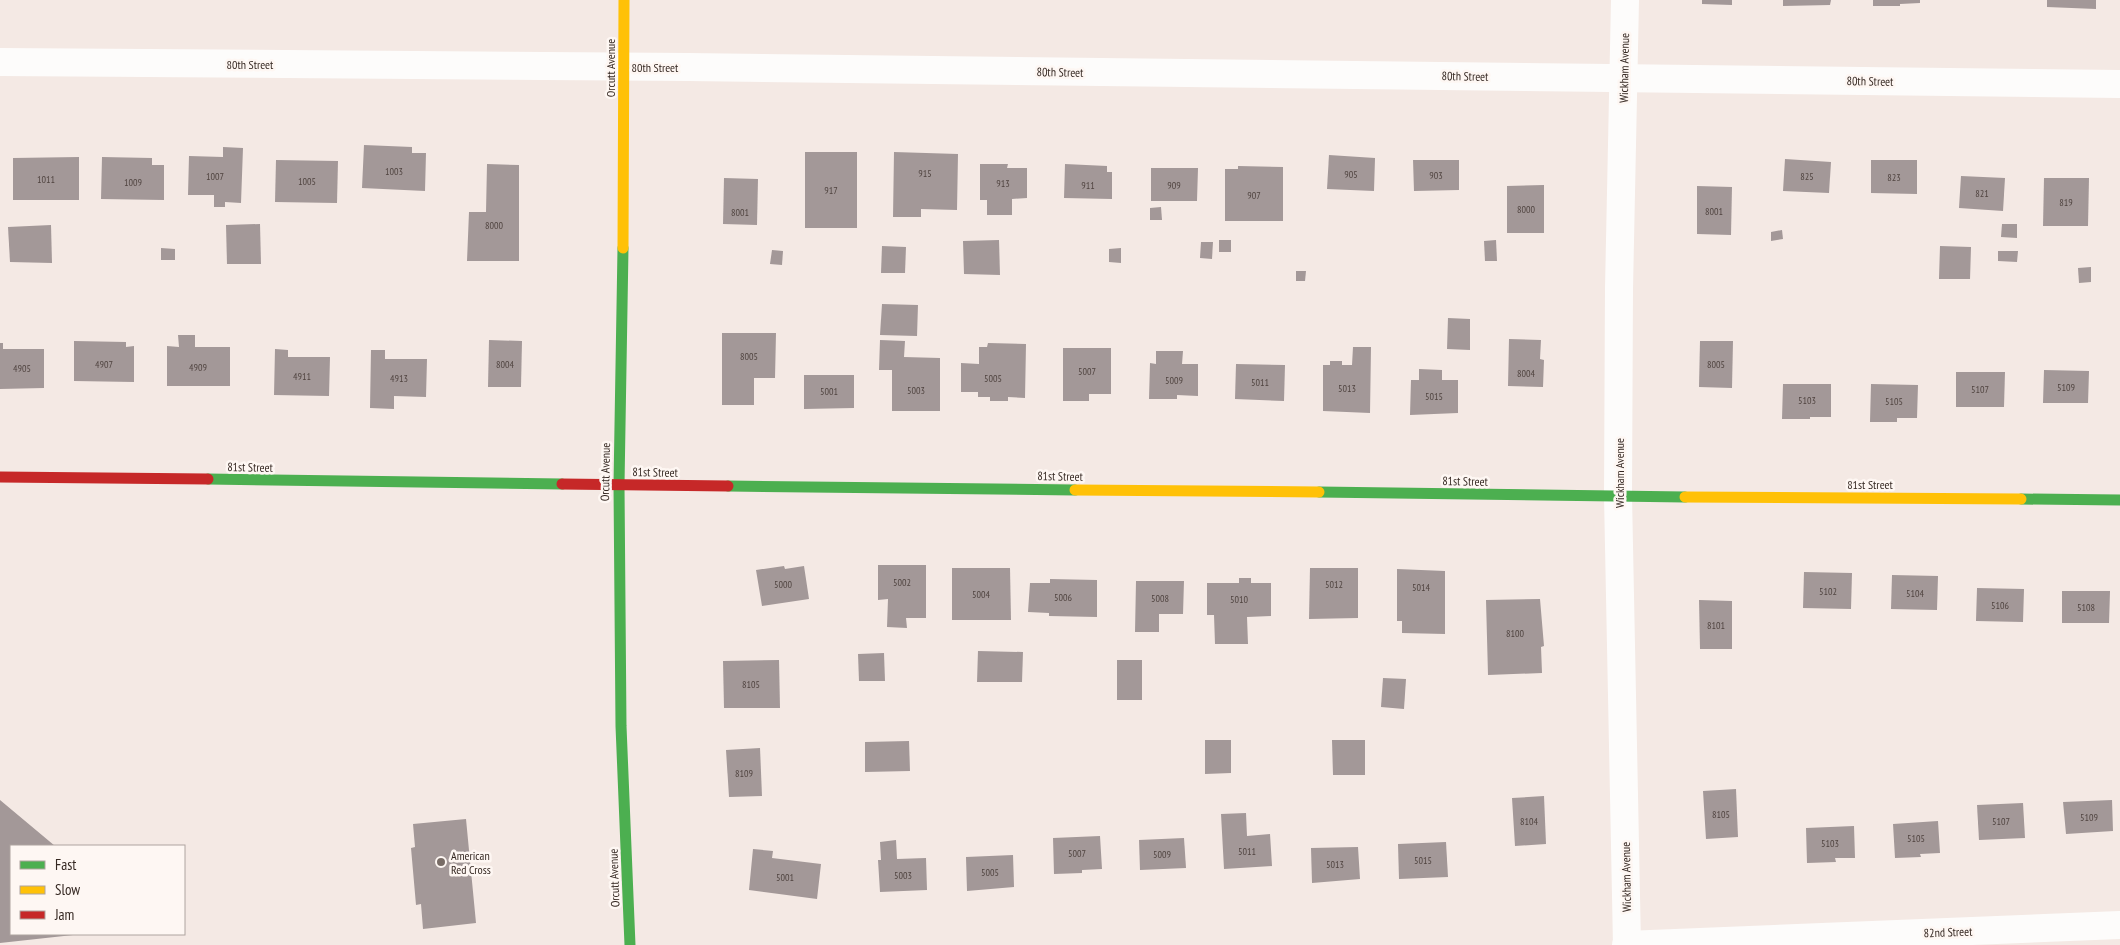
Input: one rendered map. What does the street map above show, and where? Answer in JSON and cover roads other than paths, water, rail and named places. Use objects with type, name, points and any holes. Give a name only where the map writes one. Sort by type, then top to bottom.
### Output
[{"type":"street","name":"Orcutt Avenue","points":[[624,0],[623,279],[618,485],[621,726],[630,945]]},
{"type":"street","name":"Wickham Avenue","points":[[1625,0],[1619,289],[1618,496],[1627,945]]},
{"type":"street","name":"80th Street","points":[[0,62],[2120,84]]},
{"type":"street","name":"81st Street","points":[[0,477],[2120,500]]},
{"type":"street","name":"82nd Street","points":[[1627,945],[2120,925]]},
{"type":"place","name":"American Red Cross","points":[[441,862]]}]
